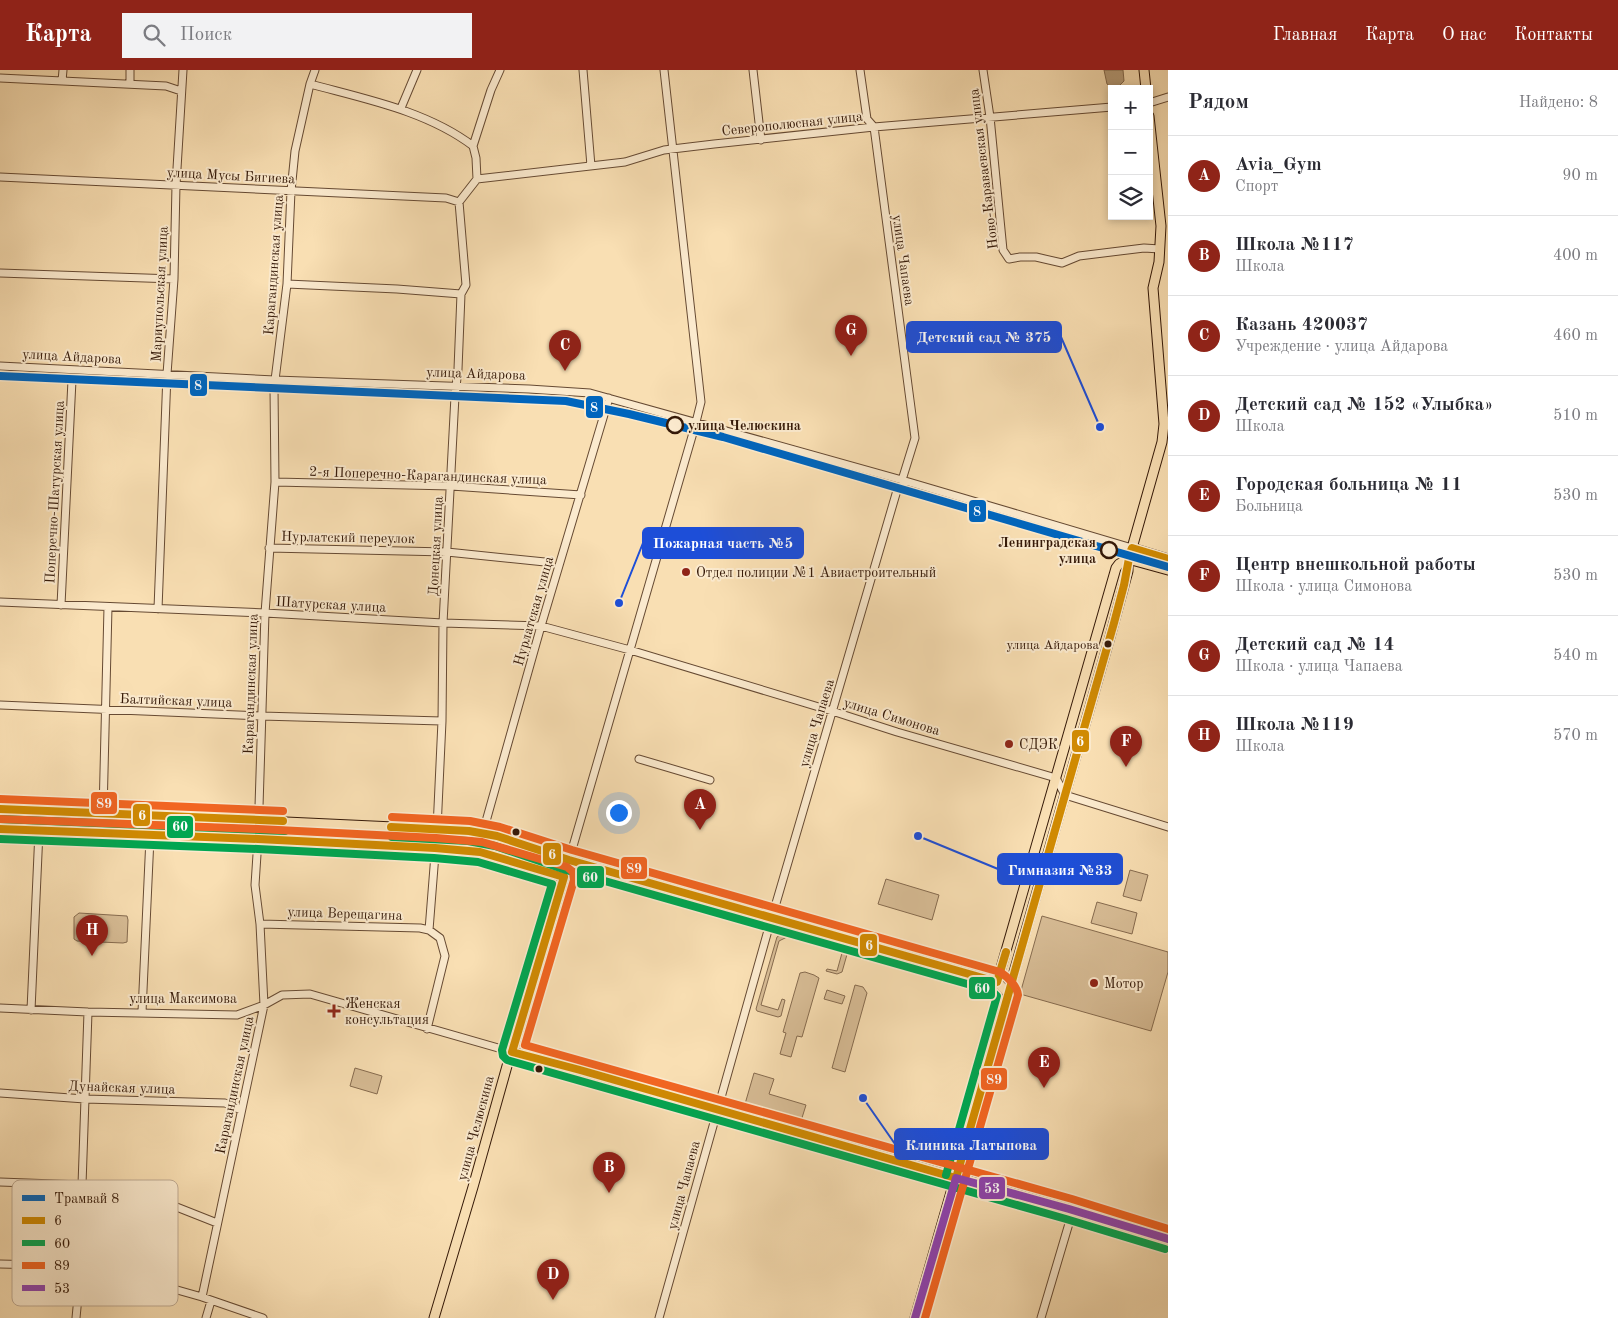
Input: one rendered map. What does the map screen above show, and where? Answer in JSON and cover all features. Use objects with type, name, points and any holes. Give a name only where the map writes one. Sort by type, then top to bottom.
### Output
[{"type":"main road","points":[[1144,70],[1146,85]]},
{"type":"main road","points":[[915,1318],[1110,637],[1128,571],[1128,559],[1157,462],[1164,424],[1153,288],[1164,248],[1151,130]]},
{"type":"main road","name":"улица Айдарова","points":[[1132,548],[1168,559]]},
{"type":"main road","points":[[997,982],[1116,568],[1128,559],[1168,570]]},
{"type":"main road","points":[[0,809],[483,832],[569,860],[997,982],[1008,993]]},
{"type":"main road","points":[[0,829],[435,848],[480,852],[564,877]]},
{"type":"main road","name":"улица Челюскина","points":[[434,1318],[569,860]]},
{"type":"main road","name":"улица Максимова","points":[[512,1052],[1073,1210],[1168,1239]]},
{"type":"main road","points":[[919,1318],[922,1297]]},
{"type":"street","points":[[62,81],[63,70]]},
{"type":"street","points":[[130,70],[130,83]]},
{"type":"street","name":"Мариупольская улица","points":[[158,609],[182,70]]},
{"type":"street","name":"Карагандинская улица","points":[[202,1296],[264,1005],[260,924],[255,885],[259,820],[265,613],[275,482],[275,380],[287,284],[290,191],[295,152],[310,84],[315,70]]},
{"type":"street","points":[[401,108],[417,70]]},
{"type":"street","points":[[459,202],[477,178],[473,146],[491,90],[500,70]]},
{"type":"street","points":[[583,70],[591,166]]},
{"type":"street","name":"улица Челюскина","points":[[569,860],[701,402],[664,70]]},
{"type":"street","points":[[753,70],[760,140]]},
{"type":"street","name":"улица Чапаева","points":[[659,1318],[717,1109],[832,711],[898,487],[915,438],[874,127],[867,118],[860,70]]},
{"type":"street","name":"Ново-Караваевская улица","points":[[983,70],[990,117],[1003,250],[1009,259],[1036,256],[1062,263],[1079,256],[1144,248],[1164,248]]},
{"type":"street","points":[[0,78],[130,83],[166,86],[181,92]]},
{"type":"street","points":[[310,84],[401,108],[460,136],[473,146]]},
{"type":"street","points":[[1153,102],[1168,96]]},
{"type":"street","name":"Северополюсная улица","points":[[477,178],[625,162],[672,149],[874,127],[1108,107]]},
{"type":"street","name":"улица Мусы Бигиева","points":[[0,177],[446,198],[459,202]]},
{"type":"street","name":"Донецкая улица","points":[[429,930],[437,829],[442,721],[443,623],[455,386],[458,369],[461,294],[466,285],[459,202]]},
{"type":"street","points":[[0,273],[174,279]]},
{"type":"street","points":[[287,284],[461,294]]},
{"type":"street","name":"улица Айдарова","points":[[0,366],[590,393],[902,480],[1132,548]]},
{"type":"street","name":"Поперечно-Шатурская улица","points":[[61,605],[72,380]]},
{"type":"street","name":"Нурлатская улица","points":[[483,832],[541,626],[609,398]]},
{"type":"street","name":"2-я Поперечно-Карагандинская улица","points":[[275,482],[451,486],[581,495]]},
{"type":"street","name":"Нурлатский переулок","points":[[270,548],[447,552],[545,562]]},
{"type":"street","name":"Шатурская улица","points":[[0,602],[541,626]]},
{"type":"street","points":[[103,813],[108,607]]},
{"type":"street","name":"улица Симонова","points":[[541,626],[630,650],[897,732],[1056,778]]},
{"type":"street","name":"Балтийская улица","points":[[0,706],[442,721]]},
{"type":"street","points":[[639,759],[710,780]]},
{"type":"street","points":[[1056,778],[1065,795],[1168,827]]},
{"type":"street","points":[[142,1012],[150,816]]},
{"type":"street","points":[[31,1010],[39,831]]},
{"type":"street","name":"улица Верещагина","points":[[260,924],[420,928],[429,930]]},
{"type":"street","points":[[427,1029],[445,956],[440,938],[429,930]]},
{"type":"street","name":"улица Максимова","points":[[0,1008],[88,1012],[236,1014],[264,1005],[282,995],[310,994],[326,997],[427,1029],[512,1052]]},
{"type":"street","points":[[82,1180],[88,1012]]},
{"type":"street","name":"Дунайская улица","points":[[0,1093],[85,1099],[225,1103],[241,1110]]},
{"type":"street","points":[[178,1208],[217,1223]]},
{"type":"street","points":[[1041,1318],[1073,1210]]},
{"type":"street","points":[[178,1289],[263,1318]]},
{"type":"street","points":[[206,1318],[211,1301]]},
{"type":"shaded area","points":[[1104,70],[1123,70],[1124,81],[1120,85],[1107,84]]},
{"type":"shaded area","points":[[0,814],[144,821],[144,830],[0,823]]},
{"type":"shaded area","points":[[154,820],[249,825],[249,834],[154,829]]},
{"type":"shaded area","points":[[273,826],[427,833],[426,842],[272,836],[270,828]]},
{"type":"shaded area","points":[[1130,870],[1148,875],[1141,901],[1123,896]]},
{"type":"shaded area","points":[[886,879],[939,895],[932,920],[878,904]]},
{"type":"shaded area","points":[[1097,902],[1137,913],[1132,934],[1091,923]]},
{"type":"shaded area","points":[[79,913],[127,916],[127,942],[77,941],[74,939],[74,917]]},
{"type":"shaded area","name":"Мотор","points":[[1042,916],[1168,952],[1168,972],[1151,1031],[1020,994]]},
{"type":"shaded area","points":[[783,933],[848,951],[842,972],[837,974],[826,971],[827,969],[837,971],[842,953],[787,937],[779,941],[761,1005],[778,1010],[782,999],[785,1000],[781,1016],[778,1017],[757,1011],[756,1009],[777,937]]},
{"type":"shaded area","points":[[805,972],[819,978],[802,1037],[797,1036],[791,1057],[780,1054],[786,1033],[783,1032],[800,973]]},
{"type":"shaded area","points":[[855,985],[863,987],[867,993],[845,1072],[832,1068]]},
{"type":"shaded area","points":[[827,990],[845,996],[842,1004],[824,999]]},
{"type":"shaded area","points":[[355,1068],[382,1076],[377,1094],[350,1086]]},
{"type":"shaded area","points":[[754,1073],[774,1079],[769,1094],[806,1105],[801,1121],[745,1104]]},
{"type":"tram line","name":"8","points":[[0,376],[566,401],[723,437],[1168,567]]},
{"type":"transit line","name":"6","points":[[0,829],[435,848],[480,852],[564,877],[512,1052],[956,1178],[1114,623],[1130,553],[1132,548],[1168,559]]},
{"type":"transit line","name":"89","points":[[0,799],[283,811]]},
{"type":"transit line","name":"6","points":[[0,809],[283,821]]},
{"type":"transit line","name":"89","points":[[392,817],[470,821],[500,827],[572,850],[1000,972],[1009,979],[1016,988],[1018,995],[925,1318]]},
{"type":"transit line","name":"60","points":[[0,819],[285,831]]},
{"type":"transit line","name":"89","points":[[0,819],[436,838],[482,842],[567,867],[573,872],[574,880],[525,1045],[1072,1199],[1168,1229]]},
{"type":"transit line","name":"6","points":[[391,827],[469,831],[497,836],[569,860],[997,982],[1006,952]]},
{"type":"transit line","name":"60","points":[[392,837],[468,841],[495,846],[566,870],[992,991],[997,996],[946,1175]]},
{"type":"transit line","name":"60","points":[[0,839],[434,858],[478,862],[552,884],[502,1050],[503,1056],[507,1060],[1066,1219],[1165,1249]]},
{"type":"transit line","name":"53","points":[[915,1318],[956,1178],[1168,1239]]},
{"type":"place","name":"Детский сад № 14","points":[[851,356]]},
{"type":"place","name":"Казань 420037","points":[[565,371]]},
{"type":"place","name":"улица Челюскина","points":[[675,425]]},
{"type":"place","name":"Детский сад № 375","points":[[1100,427]]},
{"type":"place","name":"Ленинградская улица","points":[[1109,550]]},
{"type":"place","name":"Отдел полиции №1 Авиастроительный","points":[[686,572]]},
{"type":"place","name":"Пожарная часть №5","points":[[619,603]]},
{"type":"place","name":"улица Айдарова","points":[[1108,644]]},
{"type":"place","name":"СДЭК","points":[[1009,744]]},
{"type":"place","name":"Центр внешкольной работы","points":[[1126,767]]},
{"type":"place","name":"Avia_Gym","points":[[700,830]]},
{"type":"place","name":"Гимназия №33","points":[[918,836]]},
{"type":"place","name":"Школа №119","points":[[92,956]]},
{"type":"place","name":"Мотор","points":[[1094,983]]},
{"type":"place","name":"Женская консультация","points":[[334,1011]]},
{"type":"place","name":"Городская больница № 11","points":[[1044,1088]]},
{"type":"place","name":"Клиника Латыпова","points":[[863,1098]]},
{"type":"place","name":"Школа №117","points":[[609,1193]]},
{"type":"place","name":"Детский сад № 152 «Улыбка»","points":[[553,1300]]}]
